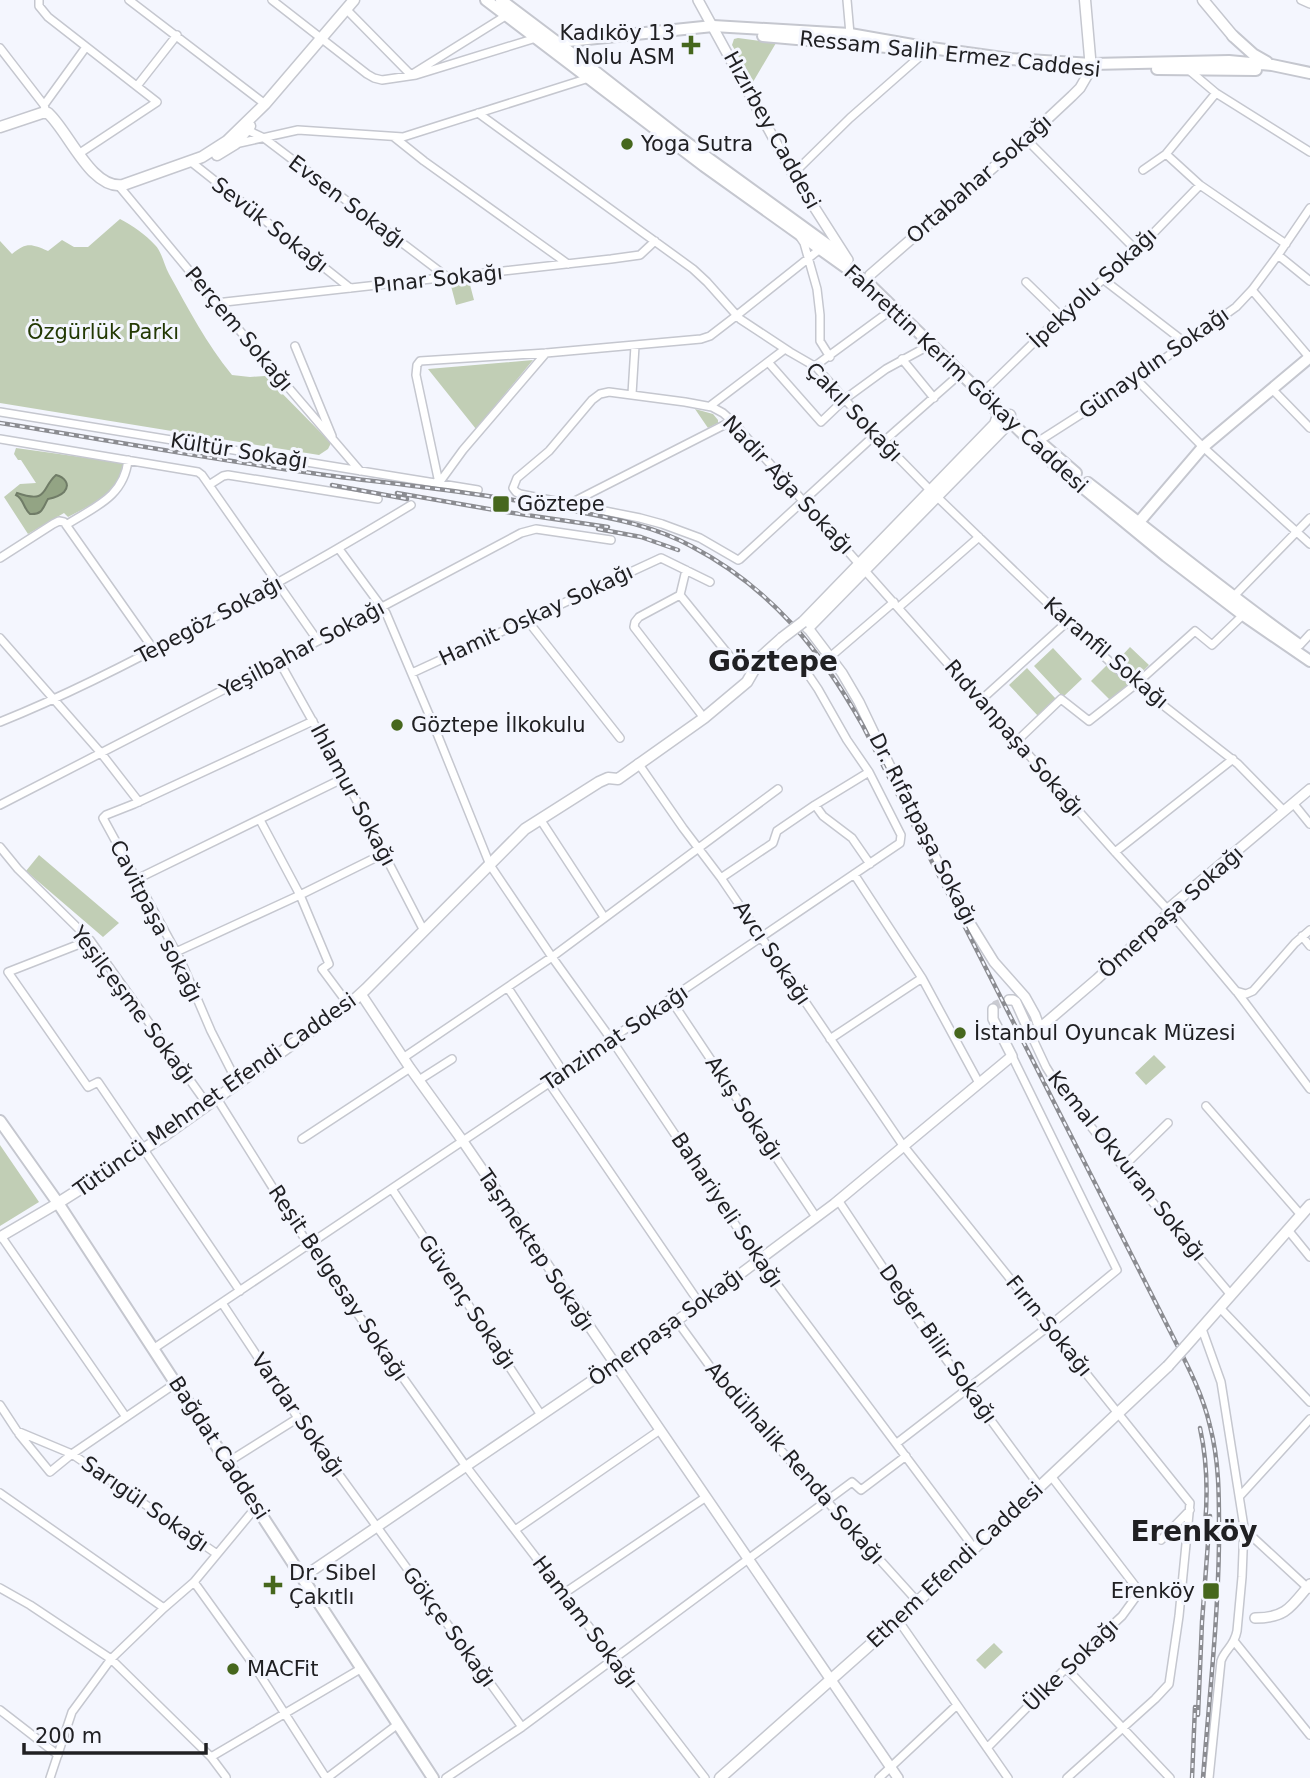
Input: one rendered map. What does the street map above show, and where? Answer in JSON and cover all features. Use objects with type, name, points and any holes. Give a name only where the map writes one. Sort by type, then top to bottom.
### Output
[{"type":"main road","points":[[0,127],[45,109],[99,178],[108,184],[119,186],[218,154],[235,144],[243,130],[354,0]]},
{"type":"main road","name":"Fahrettin Kerim Gökay Caddesi","points":[[486,0],[796,233],[871,281],[930,345],[994,407],[1185,560],[1310,653]]},
{"type":"main road","name":"Fahrettin Kerim Gökay Caddesi","points":[[501,0],[679,137],[848,260],[985,390],[1053,463],[1166,556],[1243,615],[1310,661]]},
{"type":"main road","points":[[1085,0],[1091,66]]},
{"type":"main road","points":[[1203,0],[1233,36],[1253,54],[1272,65]]},
{"type":"main road","name":"Ressam Salih Ermez Caddesi","points":[[558,43],[713,26],[850,34],[925,50],[1010,63],[1189,70],[1235,66]]},
{"type":"main road","name":"Ressam Salih Ermez Caddesi","points":[[713,26],[731,33],[925,50]]},
{"type":"main road","points":[[1233,36],[1240,55],[1235,66]]},
{"type":"main road","points":[[572,65],[570,51],[578,43],[593,38]]},
{"type":"main road","name":"Ressam Salih Ermez Caddesi","points":[[1091,66],[1272,65],[1310,73]]},
{"type":"main road","points":[[202,157],[243,130]]},
{"type":"main road","points":[[1120,517],[1134,524],[1139,522],[1203,447],[1310,357]]},
{"type":"main road","points":[[934,494],[995,425],[998,415],[994,407]]},
{"type":"main road","points":[[806,625],[1009,417]]},
{"type":"main road","name":"Tütüncü Mehmet Efendi Caddesi","points":[[58,1203],[143,1150],[361,994],[525,829],[599,782],[608,778],[618,779],[704,718],[747,682],[762,656],[782,638],[806,625]]},
{"type":"main road","name":"Bağdat Caddesi","points":[[0,1121],[58,1203],[433,1778]]},
{"type":"main road","points":[[1202,1329],[1310,1205]]},
{"type":"main road","name":"Ethem Efendi Caddesi","points":[[719,1778],[898,1620],[1119,1413],[1202,1329]]},
{"type":"street","points":[[39,0],[39,6],[48,17],[157,102],[80,153]]},
{"type":"street","points":[[272,0],[374,78],[386,80],[536,38]]},
{"type":"street","name":"Hızırbey Caddesi","points":[[698,0],[793,174],[848,260]]},
{"type":"street","points":[[847,0],[850,34]]},
{"type":"street","points":[[1301,0],[1310,4]]},
{"type":"street","points":[[135,2],[265,104]]},
{"type":"street","points":[[346,9],[411,75]]},
{"type":"street","points":[[411,75],[507,15]]},
{"type":"street","points":[[137,86],[177,35]]},
{"type":"street","points":[[0,48],[45,109],[86,47]]},
{"type":"street","points":[[793,174],[925,50]]},
{"type":"street","name":"Ortabahar Sokağı","points":[[871,281],[1080,88],[1091,66]]},
{"type":"street","points":[[1189,70],[1216,93],[1310,152]]},
{"type":"street","points":[[235,144],[291,131],[406,136],[590,78]]},
{"type":"street","points":[[1143,170],[1166,154],[1216,93]]},
{"type":"street","name":"Çakıl Sokağı","points":[[478,113],[704,278],[736,316],[815,366],[934,494]]},
{"type":"street","name":"Evsen Sokağı","points":[[243,130],[264,138],[447,278]]},
{"type":"street","name":"Evsen Sokağı","points":[[280,151],[280,140],[291,131]]},
{"type":"street","points":[[394,137],[569,264]]},
{"type":"street","points":[[1026,139],[1136,250]]},
{"type":"street","points":[[1166,154],[1200,185],[1286,244]]},
{"type":"street","name":"Sevük Sokağı","points":[[190,161],[350,288]]},
{"type":"street","name":"İpekyolu Sokağı","points":[[985,390],[1061,316],[1136,250],[1200,185]]},
{"type":"street","name":"Perçem Sokağı","points":[[119,186],[360,471]]},
{"type":"street","name":"Günaydın Sokağı","points":[[1039,441],[1136,379],[1236,307],[1252,290],[1310,208]]},
{"type":"street","points":[[796,233],[803,241],[817,289],[820,338],[830,356]]},
{"type":"street","name":"Pınar Sokağı","points":[[216,303],[638,255],[655,241]]},
{"type":"street","points":[[439,483],[416,373],[418,363],[424,360],[701,340],[713,334],[820,249]]},
{"type":"street","points":[[1278,255],[1310,281]]},
{"type":"street","points":[[1104,280],[1187,344]]},
{"type":"street","points":[[1026,282],[1061,316]]},
{"type":"street","points":[[1252,290],[1310,357]]},
{"type":"street","points":[[815,366],[894,308]]},
{"type":"street","points":[[768,362],[821,422],[845,399],[888,367],[930,345]]},
{"type":"street","points":[[295,346],[335,443]]},
{"type":"street","points":[[632,394],[635,346]]},
{"type":"street","points":[[709,406],[785,349]]},
{"type":"street","points":[[439,483],[463,450],[546,353]]},
{"type":"street","points":[[902,359],[934,398]]},
{"type":"street","points":[[883,442],[960,374]]},
{"type":"street","points":[[1136,379],[1203,447],[1310,544]]},
{"type":"street","points":[[1272,389],[1310,428]]},
{"type":"street","name":"Nadir Ağa Sokağı","points":[[570,504],[517,493],[513,488],[516,479],[549,451],[597,396],[609,392],[632,394],[709,406],[732,421],[863,567]]},
{"type":"street","name":"Kültür Sokağı","points":[[0,412],[478,490]]},
{"type":"street","points":[[570,504],[732,421]]},
{"type":"street","points":[[570,504],[662,524],[706,541],[738,560],[876,434]]},
{"type":"street","points":[[0,439],[198,472],[318,641]]},
{"type":"street","points":[[66,525],[112,496],[126,475],[128,460]]},
{"type":"street","points":[[209,485],[228,475],[378,499]]},
{"type":"street","name":"Karanfil Sokağı","points":[[934,494],[1067,622],[1136,684],[1233,760],[1284,811]]},
{"type":"street","name":"Tepegöz Sokağı","points":[[0,722],[55,700],[153,650],[278,584],[411,505]]},
{"type":"street","points":[[1234,596],[1310,519]]},
{"type":"street","points":[[0,558],[61,521],[153,650]]},
{"type":"street","name":"Yeşilbahar Sokağı","points":[[0,805],[526,531],[536,529],[611,540]]},
{"type":"street","points":[[830,657],[979,537]]},
{"type":"street","name":"Bahariyeli Sokağı","points":[[339,549],[382,607],[412,673],[490,865],[759,1260],[974,1548]]},
{"type":"street","name":"Hamit Oskay Sokağı","points":[[412,673],[661,558],[686,569]]},
{"type":"street","name":"Rıdvanpaşa Sokağı","points":[[863,567],[1170,912],[1237,992],[1310,1089]]},
{"type":"street","points":[[704,718],[635,628],[635,623],[638,617],[680,595],[686,569],[710,582]]},
{"type":"street","points":[[680,595],[737,664],[747,665],[762,656]]},
{"type":"street","points":[[1017,741],[1061,699],[1089,721],[1136,684],[1195,631],[1212,645],[1243,615]]},
{"type":"street","points":[[527,620],[620,738]]},
{"type":"street","points":[[981,700],[1067,622]]},
{"type":"street","name":"Dr. Rıfatpaşa Sokağı","points":[[806,625],[852,689],[968,920],[994,962],[1027,999],[1040,1029]]},
{"type":"street","points":[[1300,645],[1310,634]]},
{"type":"street","points":[[0,638],[101,753],[139,802]]},
{"type":"street","name":"Ihlamur Sokağı","points":[[279,661],[385,853],[424,931]]},
{"type":"street","name":"Tanzimat Sokağı","points":[[153,1349],[899,845],[902,838],[869,772],[799,661]]},
{"type":"street","name":"Cavitpaşa sokağı","points":[[237,1082],[176,953],[103,818],[313,721]]},
{"type":"street","points":[[1115,852],[1233,760]]},
{"type":"street","name":"Avcı Sokağı","points":[[638,763],[762,937],[903,1145]]},
{"type":"street","points":[[720,878],[773,843],[777,831],[869,772]]},
{"type":"street","points":[[137,880],[344,778]]},
{"type":"street","points":[[403,1058],[552,957],[778,789]]},
{"type":"street","name":"Ömerpaşa Sokağı","points":[[1031,1035],[1103,974],[1170,912],[1169,908],[1310,789]]},
{"type":"street","points":[[1293,803],[1310,824]]},
{"type":"street","points":[[815,805],[823,816],[852,838],[870,864]]},
{"type":"street","points":[[540,819],[604,917]]},
{"type":"street","points":[[260,820],[300,895],[329,964],[321,970],[348,1004]]},
{"type":"street","name":"Yeşilçeşme Sokağı","points":[[0,847],[14,865],[90,940],[207,1104]]},
{"type":"street","points":[[176,953],[385,853]]},
{"type":"street","points":[[854,874],[922,978],[979,1083]]},
{"type":"street","points":[[1237,992],[1247,995],[1253,991],[1310,930]]},
{"type":"street","points":[[1302,936],[1310,946]]},
{"type":"street","points":[[90,940],[8,972],[88,1087],[98,1082],[240,1291]]},
{"type":"street","points":[[830,1039],[922,978]]},
{"type":"street","points":[[508,988],[564,1073]]},
{"type":"street","name":"Taşmektep Sokağı","points":[[361,994],[898,1778]]},
{"type":"street","name":"Akış Sokağı","points":[[671,1000],[816,1217]]},
{"type":"street","name":"Kemal Okvuran Sokağı","points":[[1009,1000],[1016,1002],[1056,1083],[1231,1295]]},
{"type":"street","points":[[897,1443],[1049,1326],[1117,1269],[993,1019],[993,1009]]},
{"type":"street","name":"Ömerpaşa Sokağı","points":[[303,1577],[677,1321],[838,1200],[1012,1056]]},
{"type":"street","points":[[419,1080],[452,1059]]},
{"type":"street","points":[[302,1139],[410,1068]]},
{"type":"street","points":[[549,1083],[700,1304]]},
{"type":"street","name":"Reşit Belgesay Sokağı","points":[[216,1097],[308,1244],[465,1465]]},
{"type":"street","points":[[1206,1106],[1301,1215]]},
{"type":"street","points":[[1123,1167],[1168,1123]]},
{"type":"street","name":"Fırın Sokağı","points":[[903,1145],[1190,1502],[1191,1509]]},
{"type":"street","name":"Güvenç Sokağı","points":[[392,1189],[541,1415]]},
{"type":"street","name":"Değer Bilir Sokağı","points":[[838,1200],[966,1388],[1040,1487]]},
{"type":"street","points":[[58,1203],[1,1236],[126,1417]]},
{"type":"street","points":[[1288,1230],[1310,1257]]},
{"type":"street","name":"Vardar Sokağı","points":[[222,1303],[298,1418],[377,1527]]},
{"type":"street","points":[[1220,1308],[1310,1402]]},
{"type":"street","name":"Abdülhalik Renda Sokağı","points":[[677,1321],[730,1394],[917,1601]]},
{"type":"street","points":[[1202,1329],[1221,1382],[1245,1530],[1238,1626],[1234,1641],[1222,1659],[1209,1778]]},
{"type":"street","points":[[72,1454],[176,1383]]},
{"type":"street","name":"Sarıgül Sokağı","points":[[0,1405],[50,1472],[72,1454]]},
{"type":"street","points":[[228,1462],[298,1418]]},
{"type":"street","points":[[1240,1496],[1310,1419]]},
{"type":"street","points":[[515,1530],[660,1430]]},
{"type":"street","name":"Sarıgül Sokağı","points":[[17,1431],[72,1454],[217,1554]]},
{"type":"street","points":[[446,1778],[522,1727],[852,1482],[861,1490],[906,1456]]},
{"type":"street","name":"Hamam Sokağı","points":[[465,1465],[705,1778]]},
{"type":"street","name":"Ülke Sokağı","points":[[987,1748],[1122,1616],[1136,1599],[1138,1592],[1051,1476]]},
{"type":"street","points":[[0,1493],[164,1608]]},
{"type":"street","points":[[563,1594],[706,1497]]},
{"type":"street","points":[[50,1778],[72,1712],[111,1659],[194,1582],[257,1506]]},
{"type":"street","points":[[1161,1540],[1191,1509]]},
{"type":"street","points":[[1067,1778],[1163,1692],[1170,1682],[1191,1509]]},
{"type":"street","name":"Gökçe Sokağı","points":[[377,1527],[522,1727]]},
{"type":"street","points":[[1238,1626],[1244,1619],[1282,1614],[1309,1587],[1245,1530]]},
{"type":"street","points":[[194,1582],[253,1664],[327,1778],[398,1724]]},
{"type":"street","points":[[0,1588],[111,1659],[211,1756],[226,1777]]},
{"type":"street","points":[[1240,1608],[1245,1614],[1255,1618]]},
{"type":"street","points":[[898,1620],[1008,1778]]},
{"type":"street","points":[[1234,1641],[1310,1735]]},
{"type":"street","points":[[211,1756],[362,1668]]},
{"type":"street","points":[[1066,1668],[1170,1778]]},
{"type":"street","points":[[879,1778],[957,1705]]},
{"type":"street","points":[[0,1710],[58,1755]]},
{"type":"green space","points":[[734,39],[776,43],[753,82],[732,45]]},
{"type":"green space","name":"Özgürlük Parkı","points":[[120,219],[143,234],[157,248],[198,326],[232,375],[265,376],[331,443],[328,449],[319,455],[0,403],[0,241],[12,254],[29,245],[48,251],[62,240],[74,247],[88,247]]},
{"type":"green space","points":[[469,281],[474,300],[456,305],[451,286]]},
{"type":"green space","points":[[533,360],[476,429],[428,369]]},
{"type":"green space","points":[[695,409],[713,414],[718,423],[708,428]]},
{"type":"green space","points":[[16,448],[124,463],[126,471],[110,495],[68,517],[64,513],[28,534],[4,497],[20,484],[36,483],[14,454]]},
{"type":"green space","points":[[1130,647],[1149,665],[1136,678],[1117,661]]},
{"type":"green space","points":[[1053,648],[1082,679],[1063,697],[1034,666]]},
{"type":"green space","points":[[1108,664],[1130,684],[1110,700],[1091,681]]},
{"type":"green space","points":[[1027,668],[1056,699],[1038,716],[1009,685]]},
{"type":"green space","points":[[39,855],[119,923],[103,937],[26,871]]},
{"type":"green space","points":[[1154,1055],[1166,1067],[1146,1085],[1135,1073]]},
{"type":"green space","points":[[0,1145],[39,1202],[0,1226]]},
{"type":"green space","points":[[486,1180],[507,1209],[500,1213],[480,1184]]},
{"type":"green space","points":[[994,1643],[1003,1652],[985,1669],[976,1660]]},
{"type":"shaded area","points":[[56,475],[66,481],[64,492],[48,499],[40,512],[30,514],[17,493],[39,496]]},
{"type":"tunnel","points":[[993,1009],[1009,1000]]},
{"type":"railway","points":[[0,423],[255,465],[504,499],[627,522],[675,538],[720,563],[746,581],[791,623],[829,671],[863,726],[1180,1351],[1202,1400],[1216,1455],[1219,1513],[1217,1602],[1203,1778]]},
{"type":"railway","points":[[332,485],[407,499]]},
{"type":"railway","points":[[397,493],[608,527]]},
{"type":"railway","points":[[598,529],[641,537],[678,550]]},
{"type":"railway","points":[[1200,1428],[1206,1476],[1205,1525]]},
{"type":"railway","points":[[1198,1715],[1210,1516]]},
{"type":"railway","points":[[1192,1778],[1195,1707]]},
{"type":"place","name":"Kadıköy 13 Nolu ASM","points":[[691,45]]},
{"type":"place","name":"Yoga Sutra","points":[[627,144]]},
{"type":"place","name":"Göztepe","points":[[501,504]]},
{"type":"place","name":"Göztepe İlkokulu","points":[[397,725]]},
{"type":"place","name":"İstanbul Oyuncak Müzesi","points":[[960,1033]]},
{"type":"place","name":"Dr. Sibel Çakıtlı","points":[[273,1585]]},
{"type":"place","name":"Erenköy","points":[[1211,1591]]},
{"type":"place","name":"MACFit","points":[[233,1669]]},
{"type":"district","name":"Göztepe","points":[[773,661]]},
{"type":"district","name":"Erenköy","points":[[1194,1531]]}]
